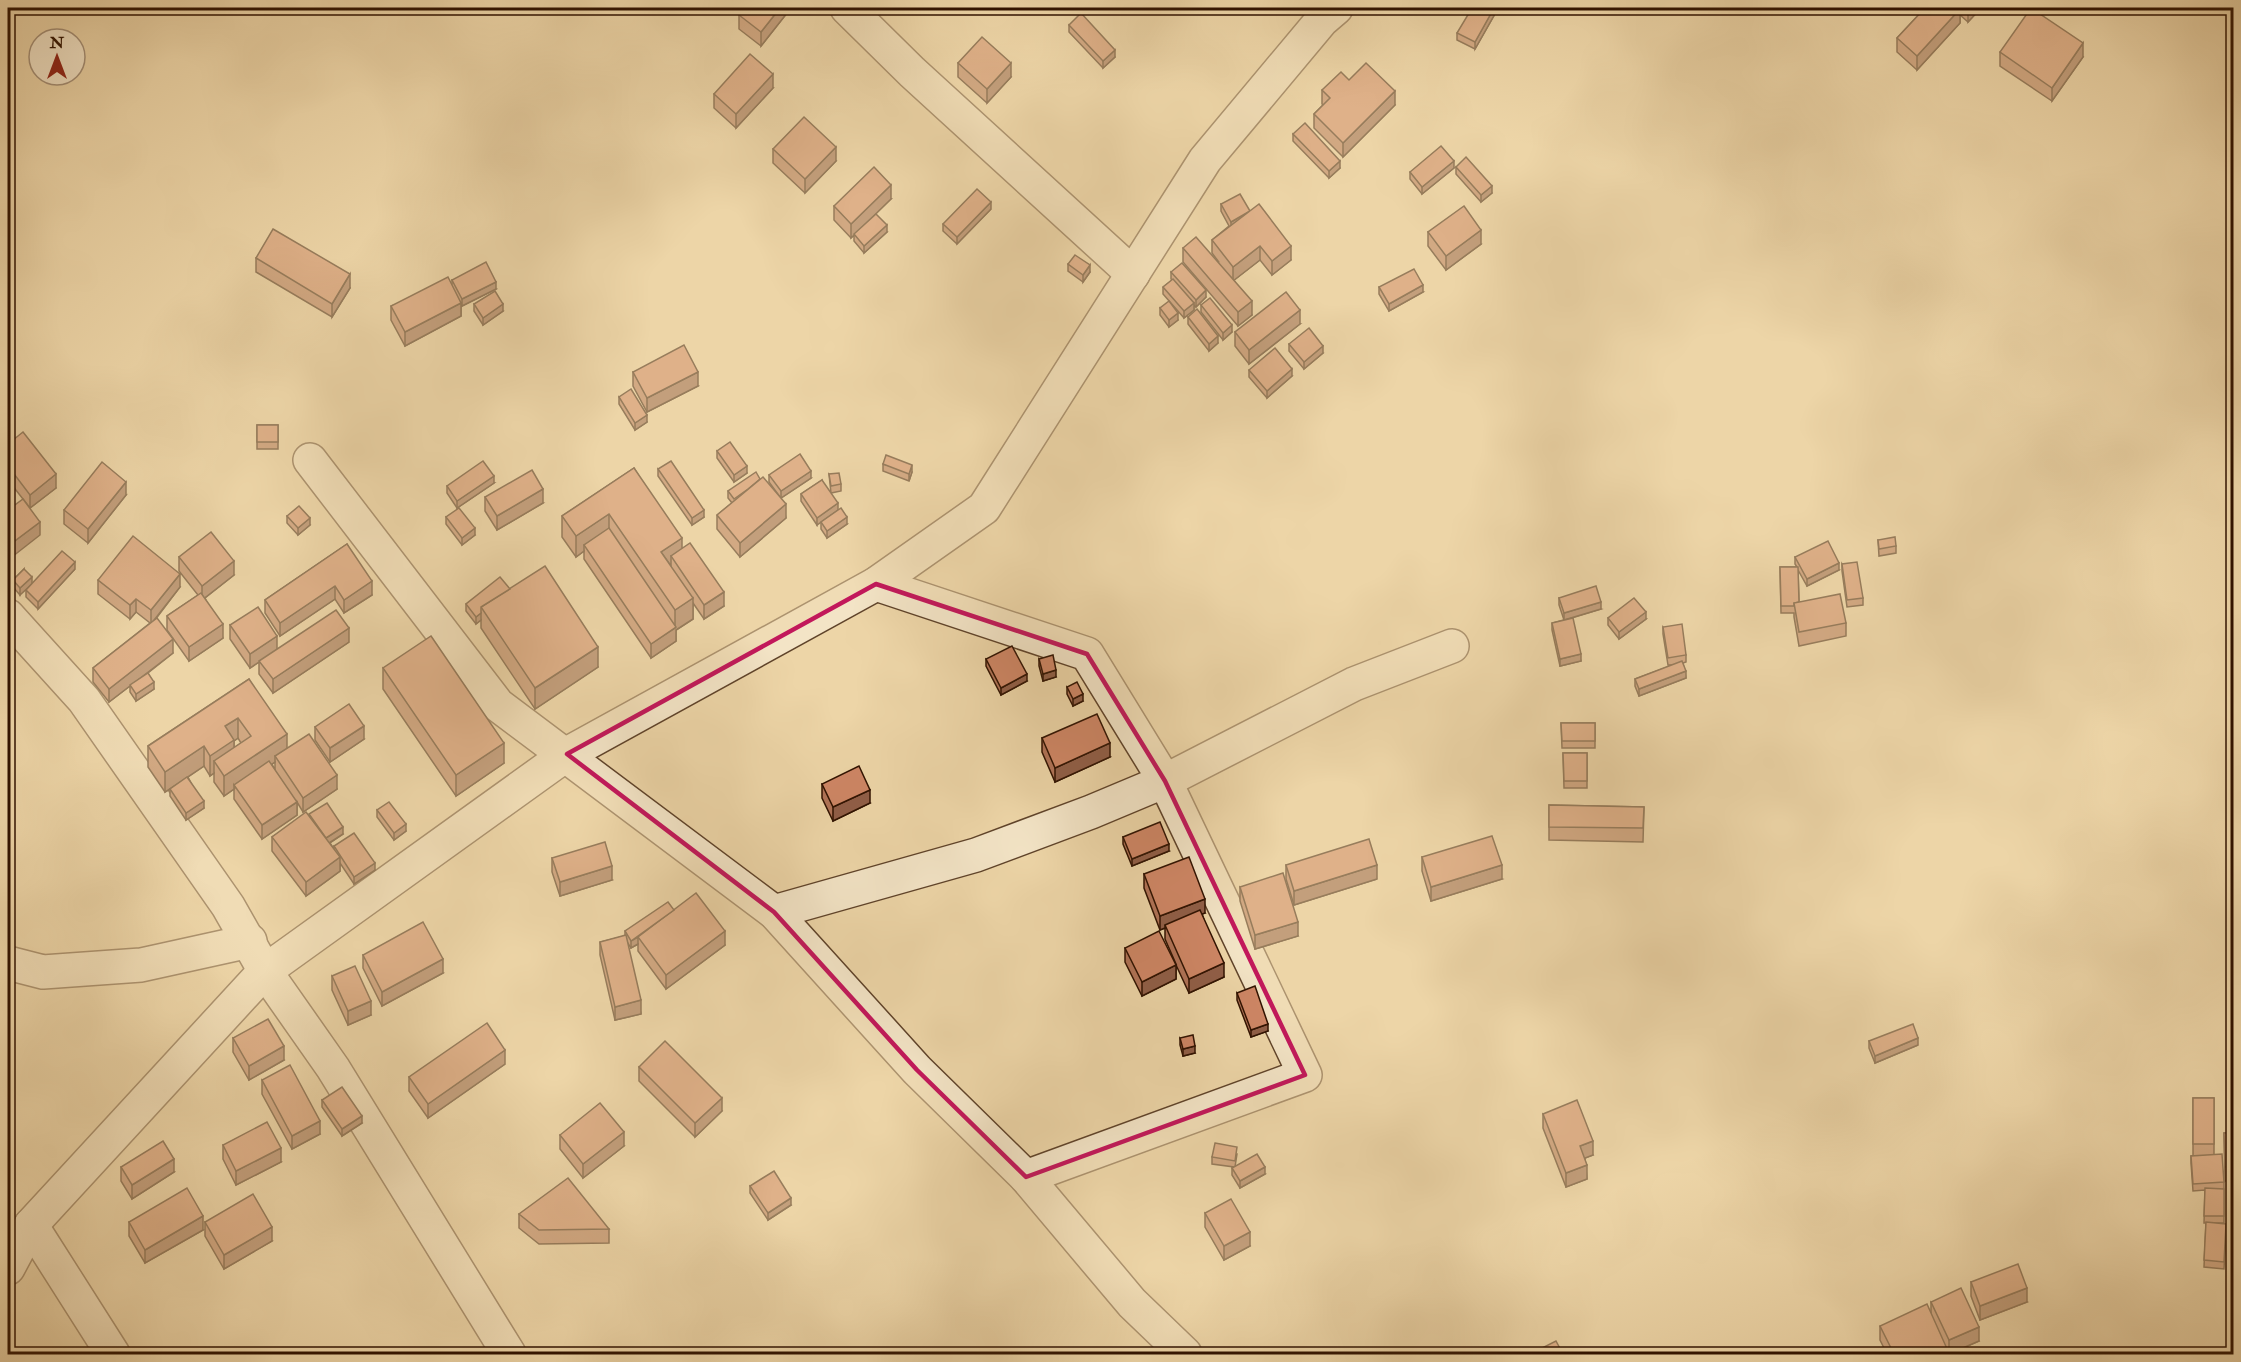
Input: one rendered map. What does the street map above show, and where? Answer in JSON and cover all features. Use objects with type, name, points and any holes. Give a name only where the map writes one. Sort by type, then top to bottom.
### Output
[{"type":"street","points":[[853,9],[912,72],[1133,274]]},
{"type":"street","points":[[8,1268],[31,1225],[265,971],[567,754],[876,584],[984,508],[1205,160],[1322,12]]},
{"type":"street","points":[[310,460],[498,705],[567,754],[774,912],[917,1070],[1026,1177],[1132,1303],[1185,1354]]},
{"type":"street","points":[[876,584],[1088,654],[1165,781],[1305,1075],[1026,1177]]},
{"type":"street","points":[[8,616],[84,699],[228,906],[250,941],[265,971],[333,1068],[509,1354]]},
{"type":"street","points":[[774,912],[976,855],[1165,781],[1354,684],[1452,646]]},
{"type":"street","points":[[8,963],[43,972],[141,965],[250,941]]},
{"type":"street","points":[[31,1225],[113,1354]]},
{"type":"highlighted area","points":[[876,584],[1087,654],[1165,781],[1305,1075],[1026,1177],[917,1070],[774,912],[567,754]]},
{"type":"building","points":[[745,8],[780,8],[761,32],[739,15]]},
{"type":"building","points":[[1472,8],[1494,8],[1475,42],[1457,33]]},
{"type":"building","points":[[1925,8],[1960,9],[1917,56],[1897,38]]},
{"type":"building","points":[[1959,8],[1975,8],[1968,15]]},
{"type":"building","points":[[2031,8],[2083,43],[2052,88],[2000,52]]},
{"type":"building","points":[[1081,13],[1115,50],[1103,61],[1069,25]]},
{"type":"building","points":[[982,37],[1011,63],[987,89],[958,63]]},
{"type":"building","points":[[750,54],[773,74],[736,114],[714,94]]},
{"type":"building","points":[[1366,63],[1395,91],[1343,143],[1314,114],[1330,98],[1322,90],[1341,72],[1349,80]]},
{"type":"building","points":[[804,117],[836,147],[805,179],[773,149]]},
{"type":"building","points":[[1305,123],[1340,161],[1329,171],[1293,134]]},
{"type":"building","points":[[1441,146],[1454,161],[1422,187],[1410,172]]},
{"type":"building","points":[[1466,157],[1492,186],[1481,195],[1456,167]]},
{"type":"building","points":[[874,167],[891,185],[851,224],[834,206]]},
{"type":"building","points":[[977,189],[991,202],[957,237],[943,224]]},
{"type":"building","points":[[1240,194],[1250,211],[1231,222],[1221,204]]},
{"type":"building","points":[[1259,204],[1291,246],[1272,261],[1260,246],[1233,267],[1212,240]]},
{"type":"building","points":[[1464,206],[1481,230],[1446,256],[1428,232]]},
{"type":"building","points":[[876,214],[887,225],[864,246],[854,234]]},
{"type":"building","points":[[273,229],[350,274],[332,304],[256,258]]},
{"type":"building","points":[[1196,237],[1252,301],[1238,312],[1183,248]]},
{"type":"building","points":[[1075,255],[1090,265],[1083,275],[1068,264]]},
{"type":"building","points":[[486,262],[496,282],[462,299],[452,280]]},
{"type":"building","points":[[1182,263],[1206,290],[1196,300],[1171,272]]},
{"type":"building","points":[[1414,269],[1423,285],[1389,304],[1379,287]]},
{"type":"building","points":[[448,277],[461,303],[405,332],[391,306]]},
{"type":"building","points":[[1173,279],[1194,303],[1184,311],[1163,287]]},
{"type":"building","points":[[495,291],[503,304],[483,318],[474,304]]},
{"type":"building","points":[[1286,292],[1300,310],[1249,350],[1235,332]]},
{"type":"building","points":[[1210,298],[1232,325],[1223,333],[1201,305]]},
{"type":"building","points":[[1169,301],[1178,313],[1169,320],[1160,308]]},
{"type":"building","points":[[1197,309],[1218,336],[1209,344],[1188,317]]},
{"type":"building","points":[[1309,328],[1323,346],[1304,362],[1289,344]]},
{"type":"building","points":[[684,345],[698,372],[647,398],[633,372]]},
{"type":"building","points":[[1275,348],[1292,369],[1267,391],[1249,370]]},
{"type":"building","points":[[631,389],[647,415],[635,423],[619,397]]},
{"type":"building","points":[[257,425],[278,425],[278,442],[257,442]]},
{"type":"building","points":[[23,432],[56,474],[30,495],[8,466],[8,444]]},
{"type":"building","points":[[730,442],[747,466],[734,475],[717,451]]},
{"type":"building","points":[[800,454],[811,471],[781,491],[769,475]]},
{"type":"building","points":[[886,455],[912,465],[909,474],[883,464]]},
{"type":"building","points":[[483,461],[494,476],[457,501],[447,486]]},
{"type":"building","points":[[671,461],[704,510],[692,518],[658,469]]},
{"type":"building","points":[[102,462],[126,482],[88,529],[64,510]]},
{"type":"building","points":[[634,468],[682,538],[661,552],[693,598],[675,610],[609,514],[576,536],[562,516]]},
{"type":"building","points":[[532,470],[543,489],[497,516],[485,497]]},
{"type":"building","points":[[756,472],[760,479],[734,499],[728,491]]},
{"type":"building","points":[[839,473],[841,484],[831,486],[829,474]]},
{"type":"building","points":[[763,477],[786,504],[740,543],[717,515]]},
{"type":"building","points":[[822,480],[838,503],[817,518],[801,494]]},
{"type":"building","points":[[23,499],[40,522],[8,546],[8,510]]},
{"type":"building","points":[[299,506],[310,518],[298,528],[287,516]]},
{"type":"building","points":[[459,508],[475,528],[462,538],[446,517]]},
{"type":"building","points":[[841,508],[847,517],[827,531],[821,522]]},
{"type":"building","points":[[609,528],[676,627],[651,644],[584,545]]},
{"type":"building","points":[[211,532],[234,561],[202,586],[179,557]]},
{"type":"building","points":[[133,536],[180,574],[151,610],[136,599],[130,605],[98,580]]},
{"type":"building","points":[[1895,537],[1896,546],[1879,549],[1878,540]]},
{"type":"building","points":[[1828,541],[1839,563],[1807,579],[1795,557]]},
{"type":"building","points":[[690,543],[724,592],[704,605],[671,556]]},
{"type":"building","points":[[347,544],[372,581],[344,600],[335,586],[280,623],[265,600]]},
{"type":"building","points":[[62,551],[75,562],[38,602],[26,590]]},
{"type":"building","points":[[1857,562],[1863,598],[1847,600],[1842,564]]},
{"type":"building","points":[[545,566],[598,647],[535,688],[481,607]]},
{"type":"building","points":[[1780,567],[1798,567],[1799,602],[1794,603],[1794,606],[1781,606]]},
{"type":"building","points":[[24,569],[32,577],[20,588],[13,580]]},
{"type":"building","points":[[500,577],[510,589],[481,607],[481,613],[476,617],[466,604]]},
{"type":"building","points":[[1596,586],[1601,602],[1564,613],[1559,598]]},
{"type":"building","points":[[201,593],[223,624],[189,647],[167,616]]},
{"type":"building","points":[[1840,594],[1846,623],[1799,632],[1794,603]]},
{"type":"building","points":[[1634,598],[1646,612],[1619,632],[1608,618]]},
{"type":"building","points":[[258,607],[277,636],[250,654],[230,625]]},
{"type":"building","points":[[336,610],[349,628],[273,679],[259,661]]},
{"type":"building","points":[[157,618],[173,639],[109,689],[93,668]]},
{"type":"building","points":[[1573,618],[1581,654],[1560,659],[1552,623]]},
{"type":"building","points":[[1682,624],[1686,655],[1668,658],[1663,627]]},
{"type":"building","points":[[431,636],[504,743],[456,775],[383,668]]},
{"type":"building","points":[[1012,646],[1027,674],[1001,688],[986,659]]},
{"type":"building","points":[[1053,655],[1056,670],[1043,674],[1039,659]]},
{"type":"building","points":[[1682,661],[1686,671],[1639,689],[1635,679]]},
{"type":"building","points":[[148,673],[154,682],[136,694],[130,685]]},
{"type":"building","points":[[249,679],[287,734],[224,776],[214,761],[251,736],[238,718],[225,726],[234,740],[210,756],[204,746],[165,772],[148,746]]},
{"type":"building","points":[[1077,682],[1083,694],[1073,699],[1067,687]]},
{"type":"building","points":[[349,704],[364,726],[330,748],[315,727]]},
{"type":"building","points":[[1097,714],[1110,743],[1055,768],[1042,738]]},
{"type":"building","points":[[1561,723],[1595,723],[1595,741],[1562,741]]},
{"type":"building","points":[[309,734],[337,775],[303,798],[275,756]]},
{"type":"building","points":[[1563,753],[1587,753],[1587,781],[1564,781]]},
{"type":"building","points":[[269,761],[297,802],[262,825],[234,785]]},
{"type":"building","points":[[859,766],[870,790],[833,807],[822,784]]},
{"type":"building","points":[[187,777],[204,801],[186,813],[170,789]]},
{"type":"building","points":[[389,802],[406,824],[394,833],[377,810]]},
{"type":"building","points":[[327,803],[343,827],[326,838],[309,814]]},
{"type":"building","points":[[1549,805],[1644,807],[1643,828],[1549,827]]},
{"type":"building","points":[[306,812],[340,857],[306,882],[272,837]]},
{"type":"building","points":[[1160,822],[1169,844],[1132,859],[1123,837]]},
{"type":"building","points":[[354,833],[375,863],[354,877],[334,846]]},
{"type":"building","points":[[1492,836],[1502,865],[1431,887],[1422,857]]},
{"type":"building","points":[[1369,839],[1377,865],[1294,891],[1286,865]]},
{"type":"building","points":[[605,842],[612,866],[560,882],[552,858]]},
{"type":"building","points":[[1189,857],[1205,899],[1160,916],[1144,874]]},
{"type":"building","points":[[1283,873],[1298,922],[1255,935],[1240,887]]},
{"type":"building","points":[[696,893],[725,931],[666,975],[638,937]]},
{"type":"building","points":[[668,902],[674,910],[631,941],[625,931]]},
{"type":"building","points":[[1200,910],[1224,963],[1189,979],[1165,925]]},
{"type":"building","points":[[423,922],[443,959],[382,992],[363,955]]},
{"type":"building","points":[[1159,931],[1176,965],[1142,982],[1125,948]]},
{"type":"building","points":[[626,935],[641,1000],[615,1007],[600,942]]},
{"type":"building","points":[[355,966],[371,1001],[348,1011],[332,976]]},
{"type":"building","points":[[1255,986],[1268,1024],[1251,1030],[1237,993]]},
{"type":"building","points":[[268,1019],[284,1046],[249,1066],[233,1038]]},
{"type":"building","points":[[487,1023],[505,1050],[428,1104],[409,1077]]},
{"type":"building","points":[[1913,1024],[1918,1038],[1875,1056],[1869,1041]]},
{"type":"building","points":[[1193,1035],[1195,1046],[1183,1049],[1180,1038]]},
{"type":"building","points":[[665,1041],[722,1098],[695,1123],[639,1067]]},
{"type":"building","points":[[290,1065],[320,1121],[292,1136],[262,1080]]},
{"type":"building","points":[[342,1087],[362,1116],[342,1129],[322,1100]]},
{"type":"building","points":[[2230,1091],[2234,1091],[2234,1116],[2229,1116]]},
{"type":"building","points":[[2193,1098],[2214,1098],[2214,1144],[2193,1144]]},
{"type":"building","points":[[1577,1100],[1593,1141],[1580,1146],[1587,1165],[1566,1173],[1543,1114]]},
{"type":"building","points":[[600,1103],[624,1132],[583,1164],[560,1135]]},
{"type":"building","points":[[267,1122],[281,1148],[236,1171],[223,1145]]},
{"type":"building","points":[[2224,1133],[2234,1133],[2234,1167],[2225,1167]]},
{"type":"building","points":[[163,1141],[174,1159],[132,1185],[121,1167]]},
{"type":"building","points":[[1215,1143],[1237,1147],[1235,1161],[1212,1157]]},
{"type":"building","points":[[1257,1154],[1265,1167],[1240,1181],[1232,1168]]},
{"type":"building","points":[[2222,1154],[2224,1182],[2193,1184],[2191,1156]]},
{"type":"building","points":[[774,1171],[791,1198],[768,1213],[750,1186]]},
{"type":"building","points":[[568,1178],[609,1229],[539,1230],[519,1214]]},
{"type":"building","points":[[2228,1182],[2234,1182],[2234,1198],[2227,1198]]},
{"type":"building","points":[[187,1188],[203,1216],[145,1250],[129,1222]]},
{"type":"building","points":[[2205,1188],[2224,1189],[2224,1216],[2204,1216]]},
{"type":"building","points":[[253,1194],[272,1227],[224,1255],[205,1222]]},
{"type":"building","points":[[1231,1199],[1250,1232],[1224,1246],[1205,1213]]},
{"type":"building","points":[[2231,1203],[2234,1204],[2234,1218],[2230,1218]]},
{"type":"building","points":[[2206,1222],[2226,1224],[2224,1262],[2204,1260]]},
{"type":"building","points":[[2018,1264],[2027,1288],[1980,1306],[1971,1282]]},
{"type":"building","points":[[1961,1288],[1979,1327],[1949,1340],[1931,1302]]},
{"type":"building","points":[[1927,1304],[1948,1351],[1941,1354],[1894,1354],[1880,1326]]},
{"type":"building","points":[[1556,1341],[1563,1354],[1543,1354],[1540,1349]]}]
